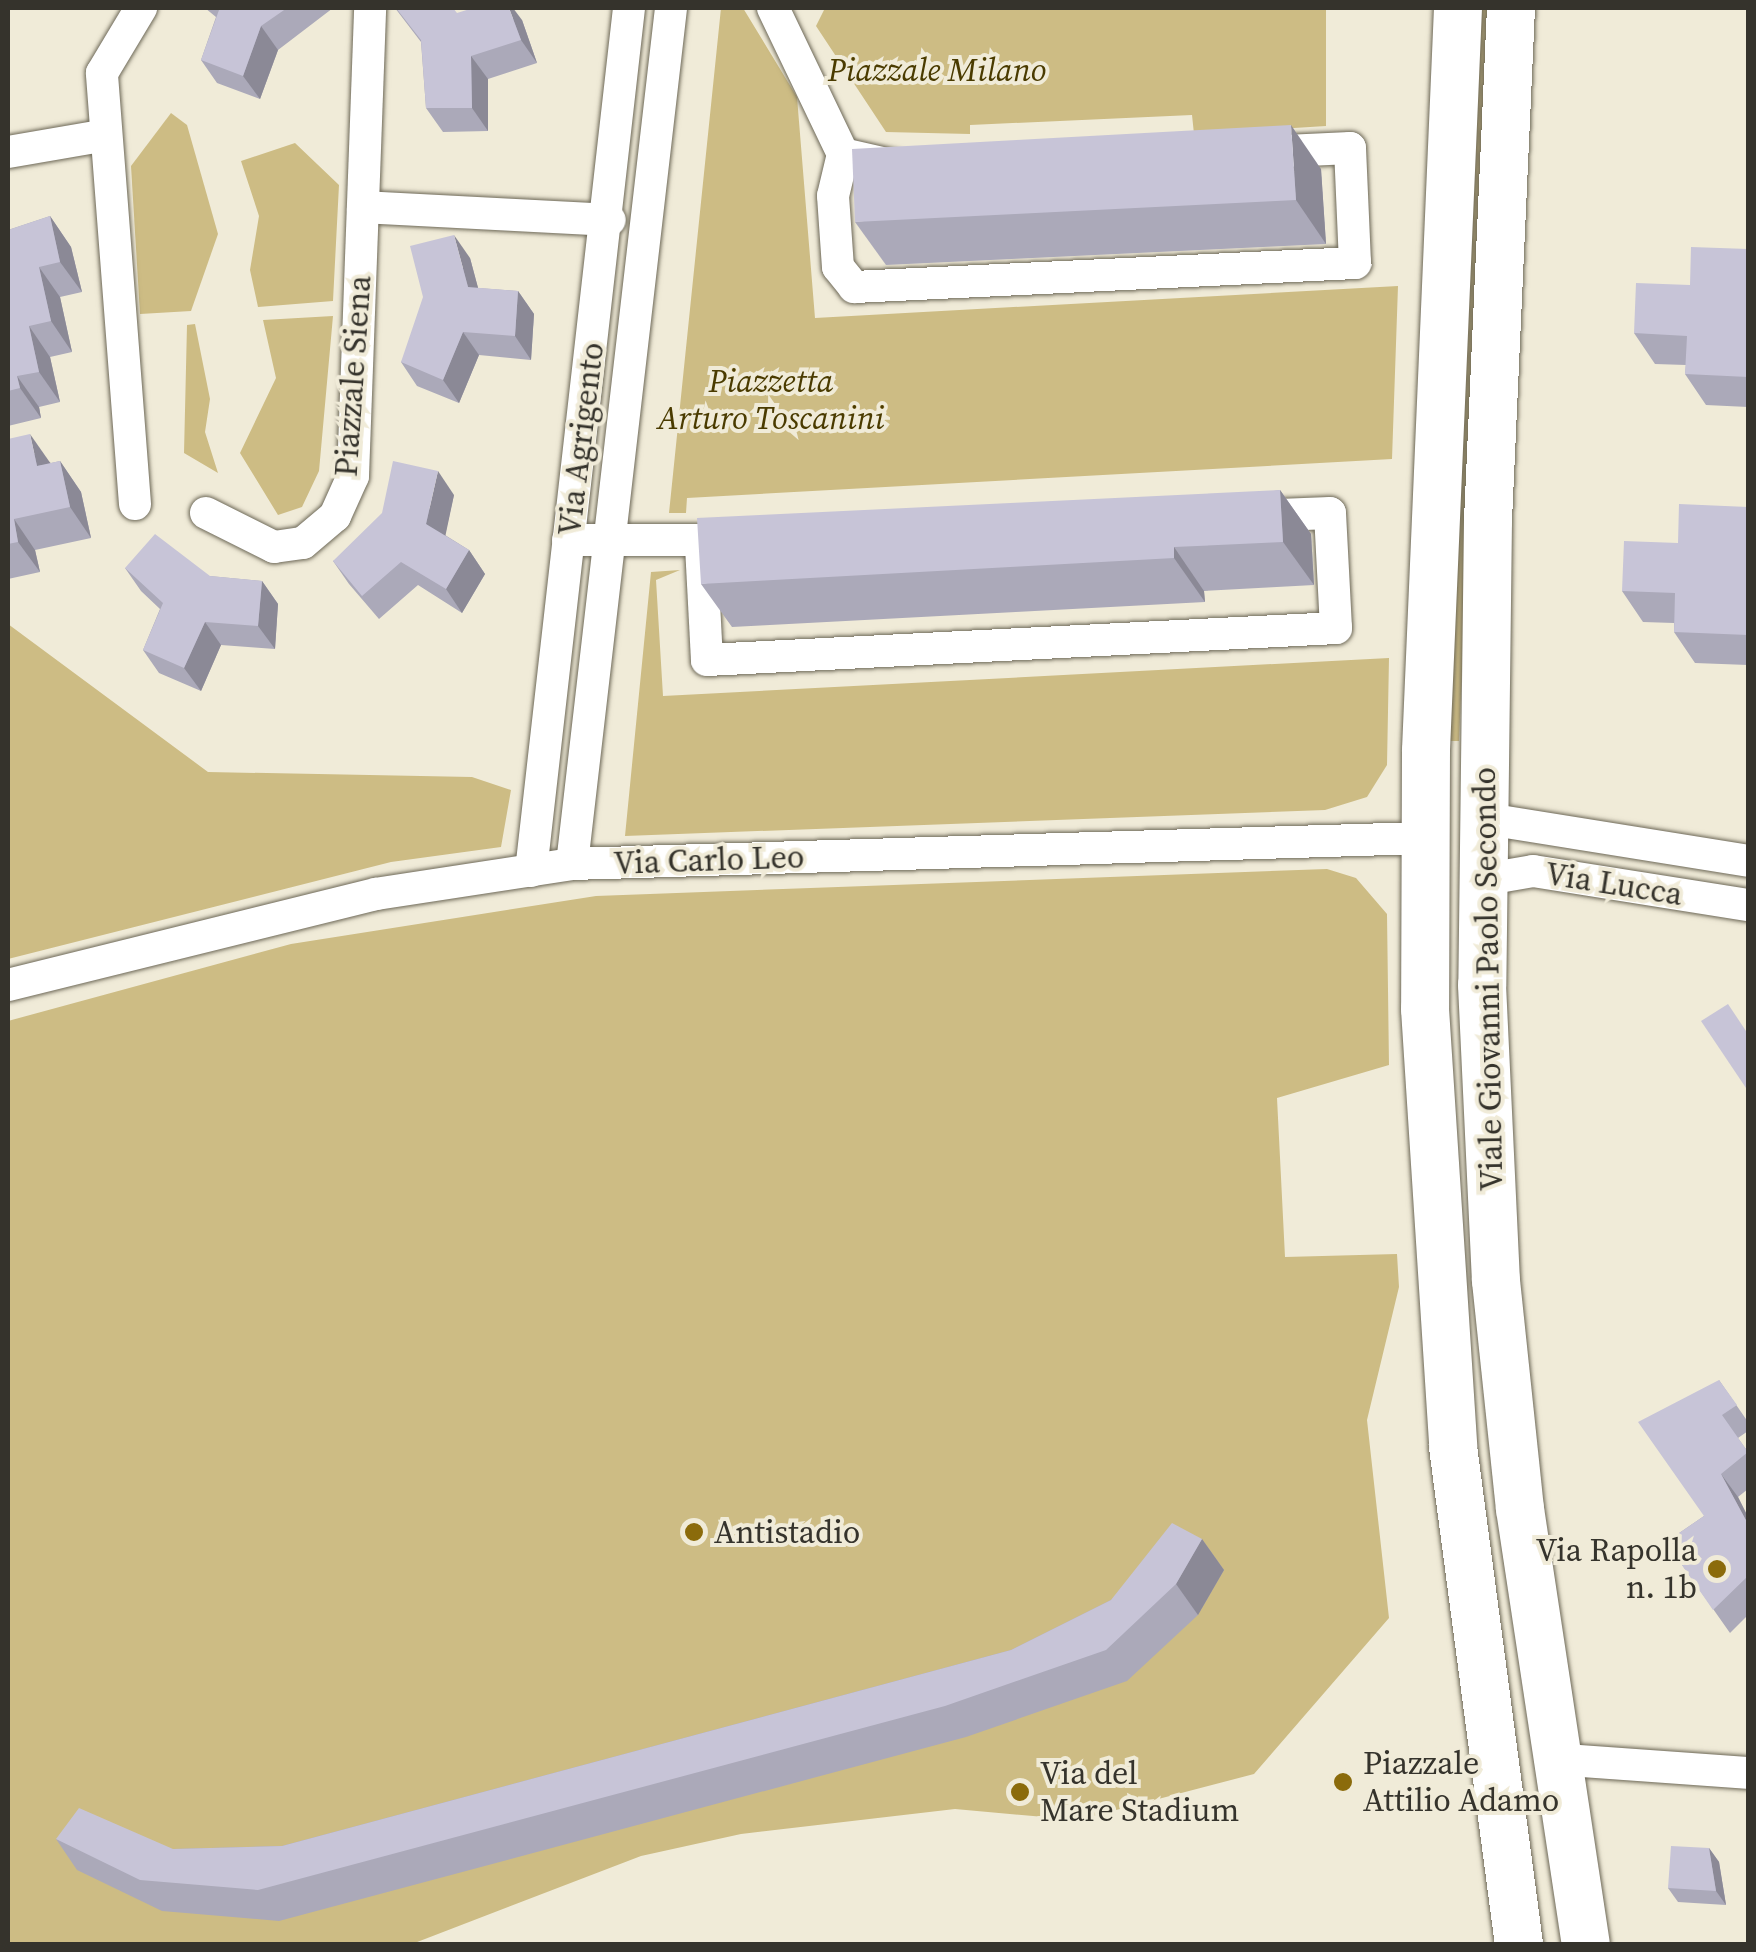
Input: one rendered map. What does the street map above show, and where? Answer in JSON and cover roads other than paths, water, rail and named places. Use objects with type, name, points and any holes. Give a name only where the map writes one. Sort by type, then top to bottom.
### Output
[{"type":"main road","name":"Viale Giovanni Paolo Secondo","points":[[1458,8],[1423,838],[1436,1249],[1490,1764],[1519,1944]]},
{"type":"main road","name":"Viale Giovanni Paolo Secondo","points":[[1512,8],[1480,880],[1496,1281],[1553,1759],[1586,1944]]},
{"type":"main road","points":[[1490,1764],[1553,1759]]},
{"type":"street","points":[[135,504],[102,74],[140,8]]},
{"type":"street","name":"Piazzale Siena","points":[[206,514],[274,547],[303,543],[334,516],[353,476],[370,8]]},
{"type":"street","name":"Via Agrigento","points":[[531,871],[568,540],[610,220],[629,8]]},
{"type":"street","name":"Via Agrigento","points":[[572,864],[671,8]]},
{"type":"street","points":[[773,8],[843,154],[833,196],[838,267],[854,286],[1355,262],[1350,148],[1231,153]]},
{"type":"street","points":[[8,152],[106,135]]},
{"type":"street","points":[[843,154],[934,165]]},
{"type":"street","points":[[362,208],[610,220]]},
{"type":"street","points":[[701,542],[707,660],[1336,628],[1330,513],[1225,518]]},
{"type":"street","points":[[568,540],[608,544],[777,538]]},
{"type":"street","name":"Via Lucca","points":[[1481,818],[1748,861]]},
{"type":"street","name":"Via Carlo Leo","points":[[8,984],[376,894],[572,864],[1423,838]]},
{"type":"street","name":"Via Lucca","points":[[1480,880],[1533,871],[1748,905]]},
{"type":"street","points":[[1553,1759],[1748,1773]]},
{"type":"place","name":"Antistadio","points":[[694,1532]]},
{"type":"place","name":"Via Rapolla n. 1b","points":[[1717,1569]]},
{"type":"place","name":"Piazzale Attilio Adamo","points":[[1343,1782]]},
{"type":"place","name":"Via del Mare Stadium","points":[[1020,1792]]},
{"type":"park label","name":"Piazzale Milano","points":[[937,70]]},
{"type":"park label","name":"Piazzetta Arturo Toscanini","points":[[771,400]]}]
